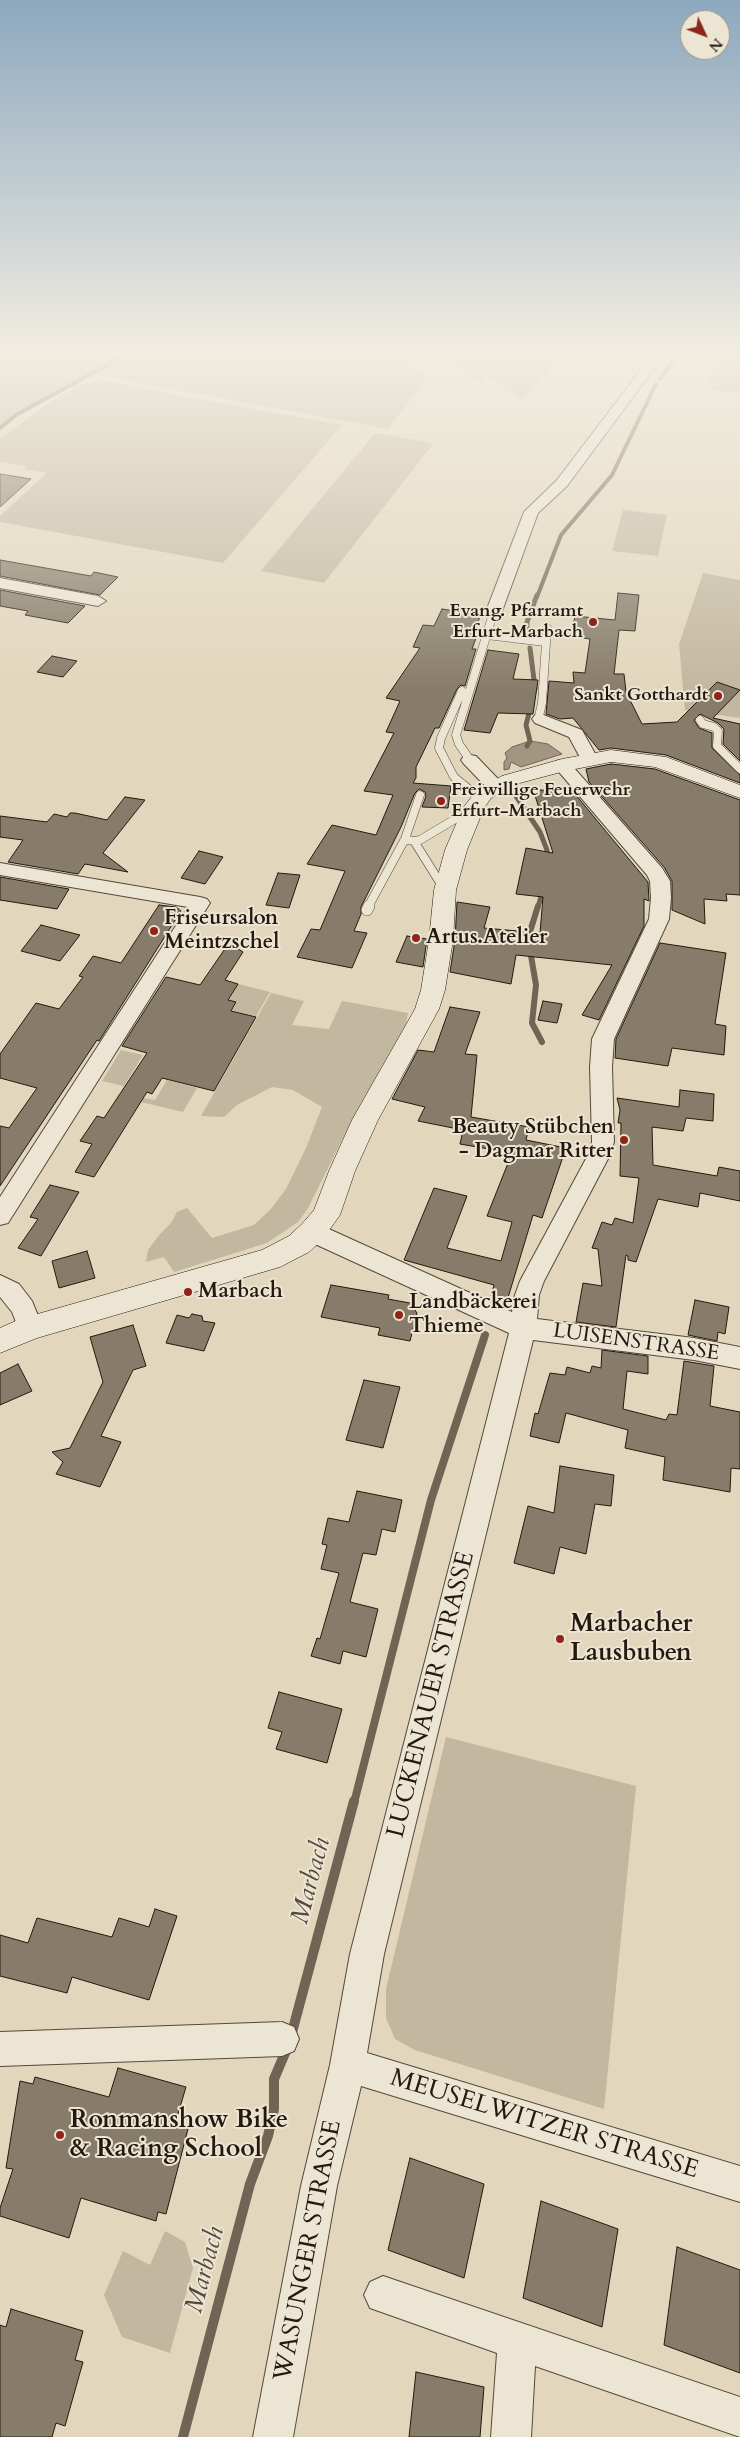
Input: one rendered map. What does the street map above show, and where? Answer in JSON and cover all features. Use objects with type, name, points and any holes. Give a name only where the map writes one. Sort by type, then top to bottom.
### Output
[{"type":"street","points":[[493,614],[531,512],[562,483],[576,465]]},
{"type":"street","points":[[0,583],[98,601]]},
{"type":"street","points":[[541,719],[576,734],[589,759]]},
{"type":"street","points":[[0,1341],[30,1328],[270,1259],[299,1244],[312,1232],[326,1215],[342,1171],[365,1120],[427,1008],[433,990],[441,940],[445,890],[456,850],[483,797],[562,765],[611,756],[659,761],[740,792]]},
{"type":"street","points":[[470,760],[483,797]]},
{"type":"street","name":"LUCKENAUER STRASSE","points":[[348,2065],[367,1954],[523,1328],[526,1301],[532,1281],[600,1155],[603,1142],[601,1067],[603,1039],[651,939],[658,919],[662,898],[660,881],[655,872],[562,765]]},
{"type":"street","points":[[0,869],[200,904],[0,1216]]},
{"type":"street","name":"LUISENSTRASSE","points":[[312,1232],[523,1328],[740,1354]]},
{"type":"street","points":[[0,1285],[10,1291],[23,1308],[30,1328]]},
{"type":"street","points":[[0,2049],[282,2039]]},
{"type":"street","name":"MEUSELWITZER STRASSE","points":[[348,2065],[740,2184]]},
{"type":"street","name":"WASUNGER STRASSE","points":[[273,2437],[319,2186],[348,2065]]},
{"type":"street","points":[[383,2295],[740,2417]]},
{"type":"street","points":[[511,2437],[518,2340]]},
{"type":"lane","points":[[470,760],[459,744],[456,735],[475,678],[493,614]]},
{"type":"lane","points":[[541,719],[539,716],[542,702],[547,628]]},
{"type":"lane","points":[[487,635],[545,642]]},
{"type":"lane","points":[[409,840],[420,840],[483,797],[454,777],[439,748],[440,738],[462,691]]},
{"type":"lane","points":[[700,720],[703,724],[714,727],[718,731],[717,746],[740,769]]},
{"type":"lane","points":[[367,910],[409,840],[420,795]]},
{"type":"lane","points":[[409,840],[445,890]]},
{"type":"shaded area","points":[[18,465],[308,465],[223,563],[0,522],[0,516],[47,473],[24,469],[27,466]]},
{"type":"shaded area","points":[[349,465],[417,465],[324,583],[261,571]]},
{"type":"shaded area","points":[[623,510],[667,515],[658,556],[612,551]]},
{"type":"shaded area","points":[[703,573],[740,580],[740,718],[685,710],[679,644]]},
{"type":"shaded area","points":[[530,741],[548,744],[562,754],[521,767],[511,762],[509,769],[504,770],[504,762],[507,758],[505,753],[512,747]]},
{"type":"shaded area","points":[[238,984],[270,992],[256,1016],[232,1011],[237,1002],[229,1000]]},
{"type":"shaded area","points":[[271,993],[304,1001],[292,1025],[329,1029],[342,1001],[408,1013],[406,1024],[350,1124],[307,1210],[298,1222],[267,1243],[174,1272],[164,1257],[146,1262],[148,1250],[160,1234],[171,1223],[177,1212],[187,1208],[212,1238],[254,1225],[271,1209],[286,1189],[306,1148],[322,1107],[293,1090],[272,1087],[237,1105],[224,1117],[201,1116]]},
{"type":"shaded area","points":[[121,1050],[143,1055],[124,1086],[102,1081]]},
{"type":"shaded area","points":[[167,1080],[197,1088],[183,1112],[141,1102],[143,1098],[155,1100]]},
{"type":"shaded area","points":[[446,1737],[636,1786],[604,2109],[415,2050],[395,2039],[386,2018],[386,1989]]},
{"type":"shaded area","points":[[165,2231],[185,2242],[193,2268],[170,2353],[122,2337],[104,2295],[123,2251],[150,2265]]},
{"type":"building","points":[[0,474],[31,479],[0,507]]},
{"type":"building","points":[[0,560],[91,576],[94,572],[118,577],[100,595],[0,576]]},
{"type":"building","points":[[0,590],[85,606],[68,623],[25,615],[28,611],[0,606]]},
{"type":"building","points":[[618,593],[639,595],[635,631],[619,630],[614,674],[624,674],[626,692],[642,724],[677,722],[717,682],[740,690],[713,718],[740,724],[740,761],[723,744],[724,729],[718,723],[700,714],[694,720],[699,728],[712,733],[712,748],[740,775],[740,783],[666,755],[611,748],[599,750],[573,718],[560,719],[546,714],[549,681],[574,683],[573,672],[585,673],[590,639],[571,636],[575,616],[615,620]]},
{"type":"building","points":[[442,609],[481,615],[471,637],[476,638],[472,649],[476,649],[465,686],[461,685],[457,689],[439,728],[435,728],[416,767],[416,778],[413,783],[451,786],[448,808],[422,807],[426,796],[425,792],[419,789],[415,793],[401,827],[361,907],[361,914],[354,931],[367,933],[352,968],[297,957],[311,929],[320,930],[345,871],[307,864],[332,825],[376,835],[393,795],[364,791],[394,733],[386,732],[400,701],[386,698],[420,648],[413,647],[423,625],[434,626]]},
{"type":"building","points":[[488,650],[519,654],[513,679],[538,680],[533,714],[498,713],[490,733],[464,730]]},
{"type":"building","points":[[52,656],[77,661],[63,677],[37,672]]},
{"type":"building","points":[[611,764],[655,769],[740,800],[740,895],[726,894],[727,901],[704,899],[705,924],[672,910],[672,881],[664,867],[589,782],[586,769]]},
{"type":"building","points":[[533,789],[575,794],[648,882],[649,901],[644,899],[644,926],[599,1020],[582,1015],[612,965],[516,955],[511,984],[450,972],[455,940],[457,902],[490,907],[484,928],[540,933],[543,897],[516,894],[526,848],[553,853]]},
{"type":"building","points":[[125,797],[145,800],[103,853],[128,872],[85,864],[78,874],[8,862],[23,840],[0,837],[0,816],[47,822],[54,814],[67,817],[70,813],[75,813],[107,820]]},
{"type":"building","points":[[199,851],[223,857],[205,884],[181,878]]},
{"type":"building","points":[[278,873],[300,875],[289,908],[266,905]]},
{"type":"building","points":[[0,877],[69,889],[57,909],[0,900]]},
{"type":"building","points":[[159,905],[176,907],[181,911],[99,1041],[97,1040],[0,1186],[0,1126],[9,1128],[37,1088],[0,1078],[0,1054],[36,1003],[59,1009],[83,977],[79,976],[93,956],[121,963]]},
{"type":"building","points":[[41,925],[80,935],[60,961],[21,951]]},
{"type":"building","points":[[407,936],[427,939],[423,967],[396,962]]},
{"type":"building","points":[[229,943],[243,952],[225,980],[238,984],[228,1000],[236,1002],[231,1011],[256,1017],[214,1091],[162,1078],[152,1094],[147,1092],[94,1177],[75,1172],[92,1144],[80,1141],[97,1116],[104,1118],[147,1053],[122,1046],[166,977],[200,985]]},
{"type":"building","points":[[660,943],[726,953],[715,1024],[726,1026],[724,1055],[672,1048],[668,1066],[615,1058],[616,1039]]},
{"type":"building","points":[[543,1001],[562,1004],[557,1023],[538,1020]]},
{"type":"building","points":[[450,1007],[480,1012],[465,1054],[477,1055],[471,1117],[529,1127],[526,1140],[566,1148],[542,1218],[533,1215],[507,1301],[491,1296],[494,1285],[404,1260],[434,1188],[467,1196],[447,1248],[501,1261],[512,1222],[487,1216],[512,1153],[460,1144],[463,1130],[418,1121],[425,1107],[392,1099],[418,1050],[434,1052]]},
{"type":"building","points":[[680,1090],[714,1094],[713,1121],[686,1118],[683,1131],[652,1127],[653,1165],[717,1176],[719,1167],[740,1171],[740,1201],[700,1193],[698,1207],[658,1199],[636,1262],[628,1260],[626,1255],[616,1327],[576,1322],[583,1283],[602,1286],[598,1249],[592,1248],[602,1222],[612,1225],[615,1218],[633,1223],[639,1178],[620,1176],[621,1123],[618,1123],[620,1110],[617,1098],[679,1107]]},
{"type":"building","points":[[50,1185],[79,1192],[41,1256],[18,1248],[38,1219],[30,1217]]},
{"type":"building","points":[[87,1251],[95,1278],[59,1288],[52,1261]]},
{"type":"building","points":[[331,1285],[389,1295],[388,1299],[410,1303],[417,1313],[410,1341],[378,1335],[380,1328],[321,1317]]},
{"type":"building","points":[[695,1300],[729,1307],[725,1334],[718,1332],[717,1341],[688,1335]]},
{"type":"building","points":[[192,1314],[202,1316],[203,1321],[215,1323],[204,1351],[166,1343],[177,1315],[189,1318]]},
{"type":"building","points":[[133,1325],[146,1366],[133,1370],[101,1436],[121,1442],[100,1487],[56,1474],[63,1462],[52,1452],[70,1448],[103,1382],[90,1337]]},
{"type":"building","points":[[602,1350],[648,1356],[648,1374],[627,1371],[623,1409],[666,1420],[669,1414],[677,1415],[684,1361],[714,1366],[710,1406],[740,1412],[740,1469],[731,1468],[730,1492],[663,1480],[665,1457],[625,1448],[628,1430],[566,1413],[559,1443],[530,1436],[535,1413],[538,1414],[550,1373],[565,1375],[567,1367],[590,1373],[592,1366],[601,1368]]},
{"type":"building","points":[[18,1364],[32,1391],[0,1405],[0,1373]]},
{"type":"building","points":[[364,1380],[400,1387],[383,1448],[346,1440]]},
{"type":"building","points":[[560,1466],[614,1475],[611,1506],[595,1504],[586,1554],[560,1547],[554,1574],[514,1563],[528,1506],[554,1513]]},
{"type":"building","points":[[357,1491],[402,1500],[395,1532],[382,1529],[376,1555],[363,1553],[350,1602],[378,1609],[366,1657],[343,1651],[340,1664],[311,1656],[317,1638],[320,1639],[339,1573],[321,1569],[327,1545],[322,1544],[328,1518],[349,1522]]},
{"type":"building","points":[[279,1692],[342,1709],[327,1763],[276,1749],[282,1732],[268,1728]]},
{"type":"building","points":[[155,1909],[177,1916],[149,2000],[72,1977],[67,1993],[0,1976],[0,1935],[28,1943],[37,1918],[112,1937],[119,1918],[149,1927]]},
{"type":"building","points":[[118,2068],[186,2087],[175,2124],[188,2129],[166,2214],[158,2212],[156,2221],[81,2198],[69,2238],[0,2216],[0,2208],[13,2169],[6,2168],[20,2081],[33,2084],[35,2077],[109,2097]]},
{"type":"building","points":[[410,2158],[484,2184],[464,2278],[388,2250]]},
{"type":"building","points":[[541,2201],[618,2229],[602,2327],[523,2298]]},
{"type":"building","points":[[677,2247],[740,2270],[740,2373],[664,2345]]},
{"type":"building","points":[[11,2309],[83,2331],[75,2360],[83,2362],[65,2426],[56,2423],[52,2437],[0,2437],[0,2325],[6,2327]]},
{"type":"building","points":[[416,2372],[484,2387],[480,2437],[409,2437]]},
{"type":"waterway","name":"Marbach","points":[[537,597],[561,535],[612,475],[617,465]]},
{"type":"waterway","name":"Marbach","points":[[527,631],[527,622],[537,595]]},
{"type":"waterway","name":"Marbach","points":[[530,648],[535,688]]},
{"type":"waterway","name":"Marbach","points":[[527,746],[530,741],[526,725],[531,705]]},
{"type":"waterway","name":"Marbach","points":[[512,790],[540,832],[547,850],[548,860]]},
{"type":"waterway","name":"Marbach","points":[[538,907],[543,890]]},
{"type":"waterway","name":"Marbach","points":[[538,906],[528,938],[536,985],[532,1023],[542,1042]]},
{"type":"waterway","name":"Marbach","points":[[354,1803],[431,1500],[485,1335]]},
{"type":"waterway","name":"Marbach","points":[[291,2036],[354,1801]]},
{"type":"waterway","name":"Marbach","points":[[183,2437],[250,2184],[268,2136],[274,2109],[274,2079],[288,2046]]},
{"type":"place","name":"Evang. Pfarramt Erfurt-Marbach","points":[[593,622]]},
{"type":"place","name":"Sankt Gotthardt","points":[[718,696]]},
{"type":"place","name":"Freiwillige Feuerwehr Erfurt-Marbach","points":[[441,801]]},
{"type":"place","name":"Friseursalon Meintzschel","points":[[154,931]]},
{"type":"place","name":"Artus.Atelier","points":[[416,938]]},
{"type":"place","name":"Beauty Stübchen - Dagmar Ritter","points":[[624,1140]]},
{"type":"place","name":"Marbach","points":[[188,1292]]},
{"type":"place","name":"Landbäckerei Thieme","points":[[399,1315]]},
{"type":"place","name":"Marbacher Lausbuben","points":[[560,1639]]},
{"type":"place","name":"Ronmanshow Bike & Racing School","points":[[60,2135]]}]
